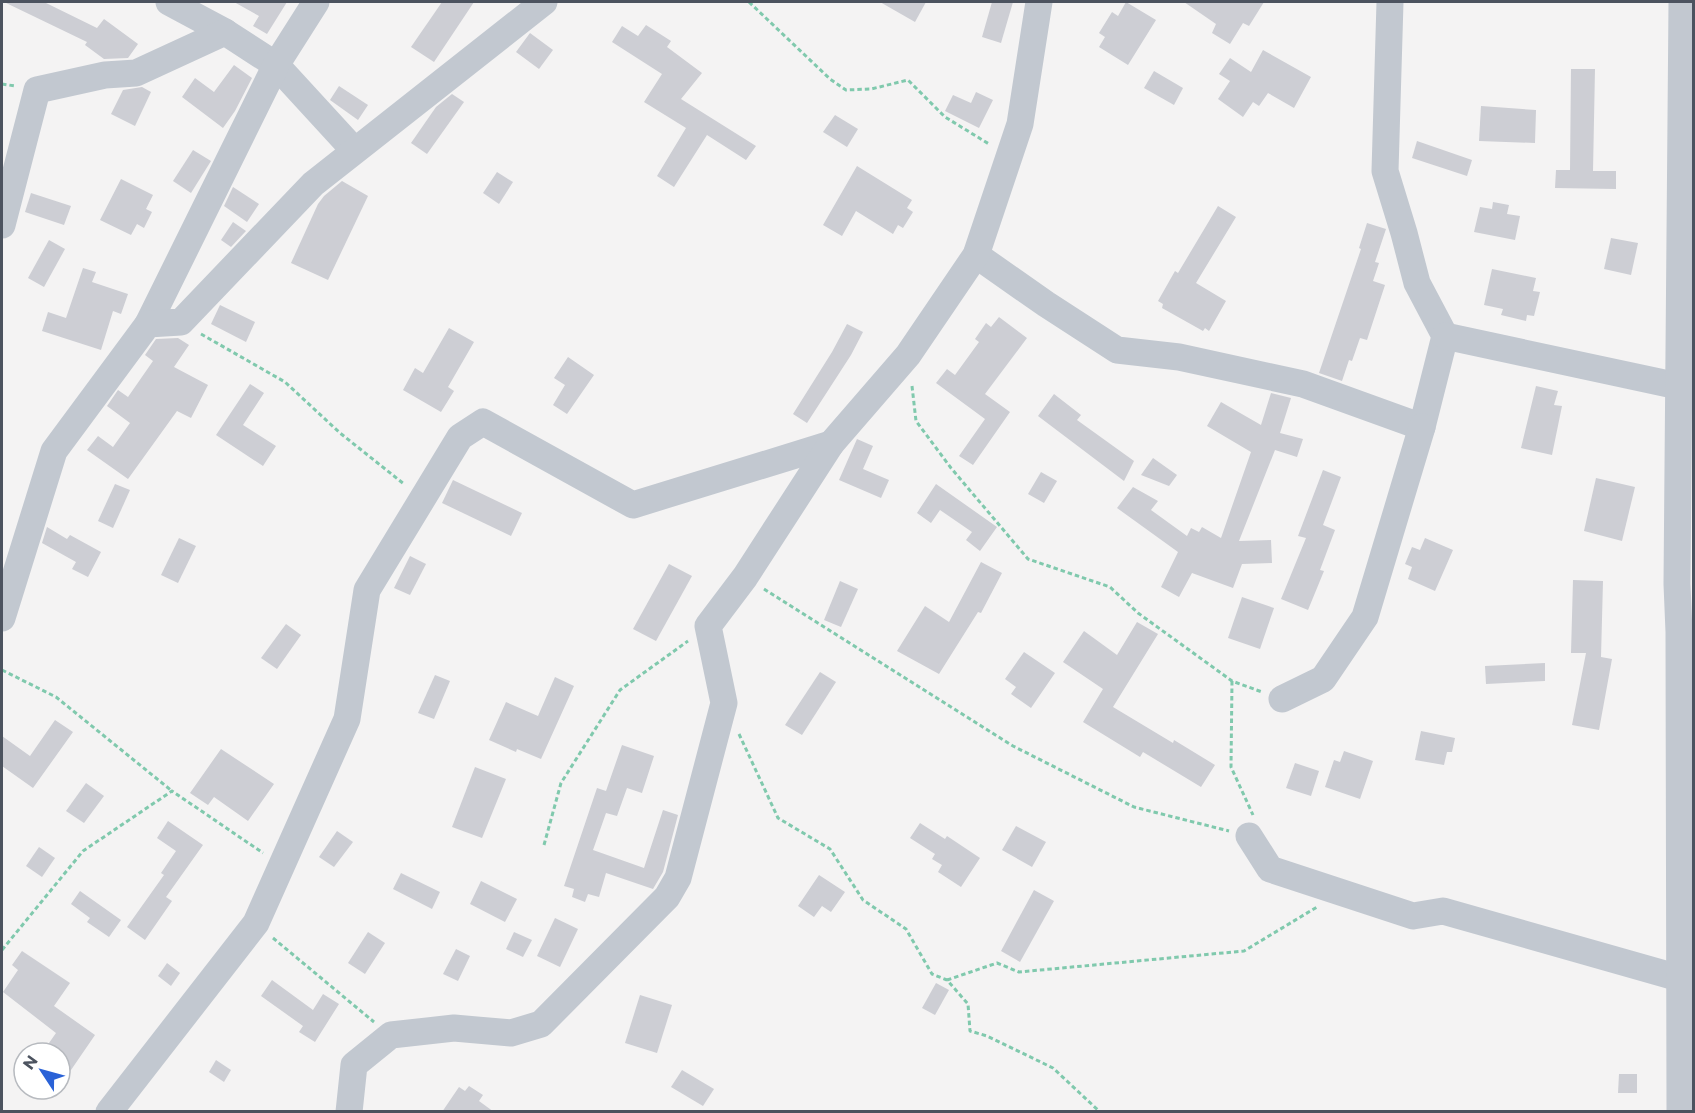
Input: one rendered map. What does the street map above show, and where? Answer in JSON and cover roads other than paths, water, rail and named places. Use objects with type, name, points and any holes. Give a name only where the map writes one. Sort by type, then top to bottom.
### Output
[{"type":"street","points":[[169,2],[225,32],[276,65],[354,150]]},
{"type":"street","points":[[2,618],[54,451],[148,324],[276,65],[316,2]]},
{"type":"street","points":[[148,324],[181,322],[313,184],[544,2]]},
{"type":"street","points":[[349,1112],[354,1065],[391,1035],[454,1028],[511,1033],[541,1024],[667,897],[678,878],[724,703],[708,626],[745,577],[831,444],[908,355],[976,255],[1020,124],[1039,2]]},
{"type":"street","points":[[1282,699],[1323,679],[1365,617],[1422,427],[1445,336],[1417,283],[1385,171],[1390,2]]},
{"type":"street","points":[[1680,1112],[1679,978],[1687,837],[1679,632],[1685,585],[1678,386],[1682,2]]},
{"type":"street","points":[[2,225],[37,90],[105,75],[136,73],[225,32]]},
{"type":"street","points":[[976,255],[1046,304],[1118,350],[1179,357],[1303,384],[1422,427]]},
{"type":"street","points":[[1445,336],[1678,386]]},
{"type":"street","points":[[110,1112],[256,923],[347,719],[367,590],[460,437],[483,422],[633,504],[831,444]]},
{"type":"street","points":[[1249,836],[1270,869],[1413,916],[1443,911],[1679,978]]}]
